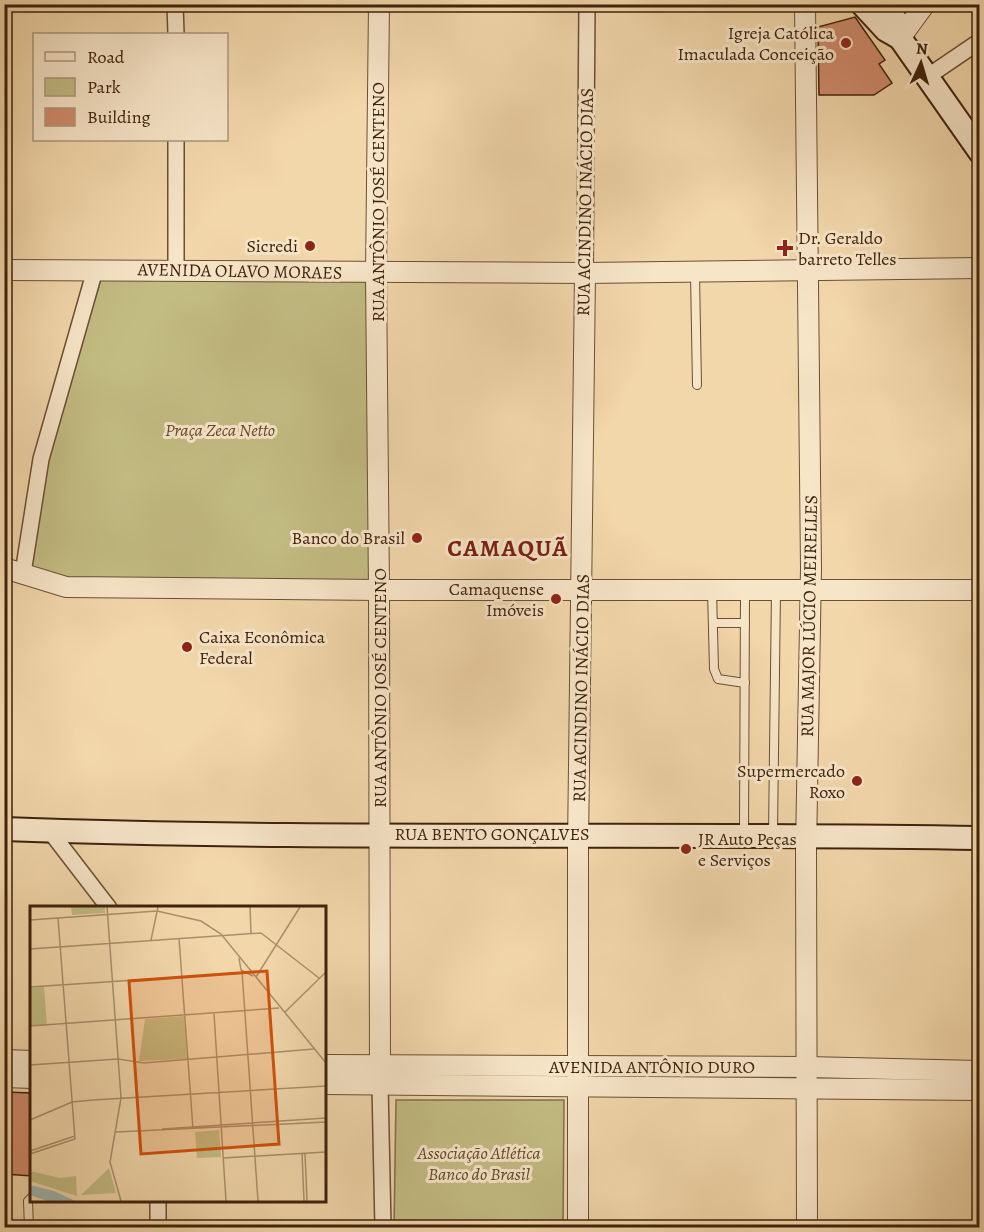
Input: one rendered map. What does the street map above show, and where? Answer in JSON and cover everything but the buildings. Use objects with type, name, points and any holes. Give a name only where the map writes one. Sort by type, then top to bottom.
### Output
[{"type":"main road","points":[[862,4],[886,30],[900,38]]},
{"type":"main road","points":[[887,4],[897,23],[900,38],[980,152]]},
{"type":"main road","name":"RUA BENTO GONÇALVES","points":[[4,829],[380,835],[774,834],[980,838]]},
{"type":"street","points":[[176,4],[176,33]]},
{"type":"street","name":"RUA ANTÔNIO JOSÉ CENTENO","points":[[379,4],[376,273],[380,590],[379,1075],[383,1227]]},
{"type":"street","name":"RUA ACINDINO INÁCIO DIAS","points":[[578,1227],[579,834],[587,4]]},
{"type":"street","name":"RUA MAJOR LÚCIO MEIRELLES","points":[[805,4],[811,588],[806,835],[807,1227]]},
{"type":"street","points":[[900,38],[925,4]]},
{"type":"street","points":[[927,77],[980,41]]},
{"type":"street","points":[[176,141],[176,270]]},
{"type":"street","name":"AVENIDA OLAVO MORAES","points":[[4,270],[585,273],[807,272],[980,268]]},
{"type":"street","points":[[95,270],[42,459],[14,570],[66,587],[380,590],[712,588],[980,590]]},
{"type":"street","points":[[49,830],[108,906]]},
{"type":"street","points":[[4,1060],[30,1061]]},
{"type":"street","name":"AVENIDA ANTÔNIO DURO","points":[[326,1065],[379,1075]]},
{"type":"street","name":"AVENIDA ANTÔNIO DURO","points":[[578,1076],[807,1067],[980,1071]]},
{"type":"street","name":"AVENIDA ANTÔNIO DURO","points":[[326,1084],[379,1075],[578,1076],[807,1087],[980,1090]]},
{"type":"street","points":[[4,1077],[30,1078]]},
{"type":"street","points":[[158,1227],[159,1202]]},
{"type":"lane","points":[[695,272],[697,385]]},
{"type":"lane","points":[[712,588],[714,669],[718,680],[745,683]]},
{"type":"lane","points":[[744,834],[746,588]]},
{"type":"lane","points":[[774,834],[776,589]]},
{"type":"lane","points":[[713,623],[745,623]]},
{"type":"lane","points":[[29,1227],[28,1201],[30,1199]]},
{"type":"green space","name":"Praça Zeca Netto","points":[[373,275],[374,584],[65,581],[29,570],[48,458],[93,279]]},
{"type":"green space","name":"Associação Atlética Banco do Brasil","points":[[396,1100],[564,1100],[563,1227],[394,1227]]},
{"type":"place","name":"Igreja Católica Imaculada Conceição","points":[[846,43]]},
{"type":"place","name":"Sicredi","points":[[310,246]]},
{"type":"place","name":"Dr. Geraldo barreto Telles","points":[[785,248]]},
{"type":"place","name":"Banco do Brasil","points":[[417,538]]},
{"type":"place","name":"Camaquense Imóveis","points":[[556,599]]},
{"type":"place","name":"Caixa Econômica Federal","points":[[187,647]]},
{"type":"place","name":"Supermercado Roxo","points":[[857,781]]},
{"type":"place","name":"JR Auto Peças e Serviços","points":[[686,849]]},
{"type":"district","name":"CAMAQUÃ","points":[[508,548]]}]
